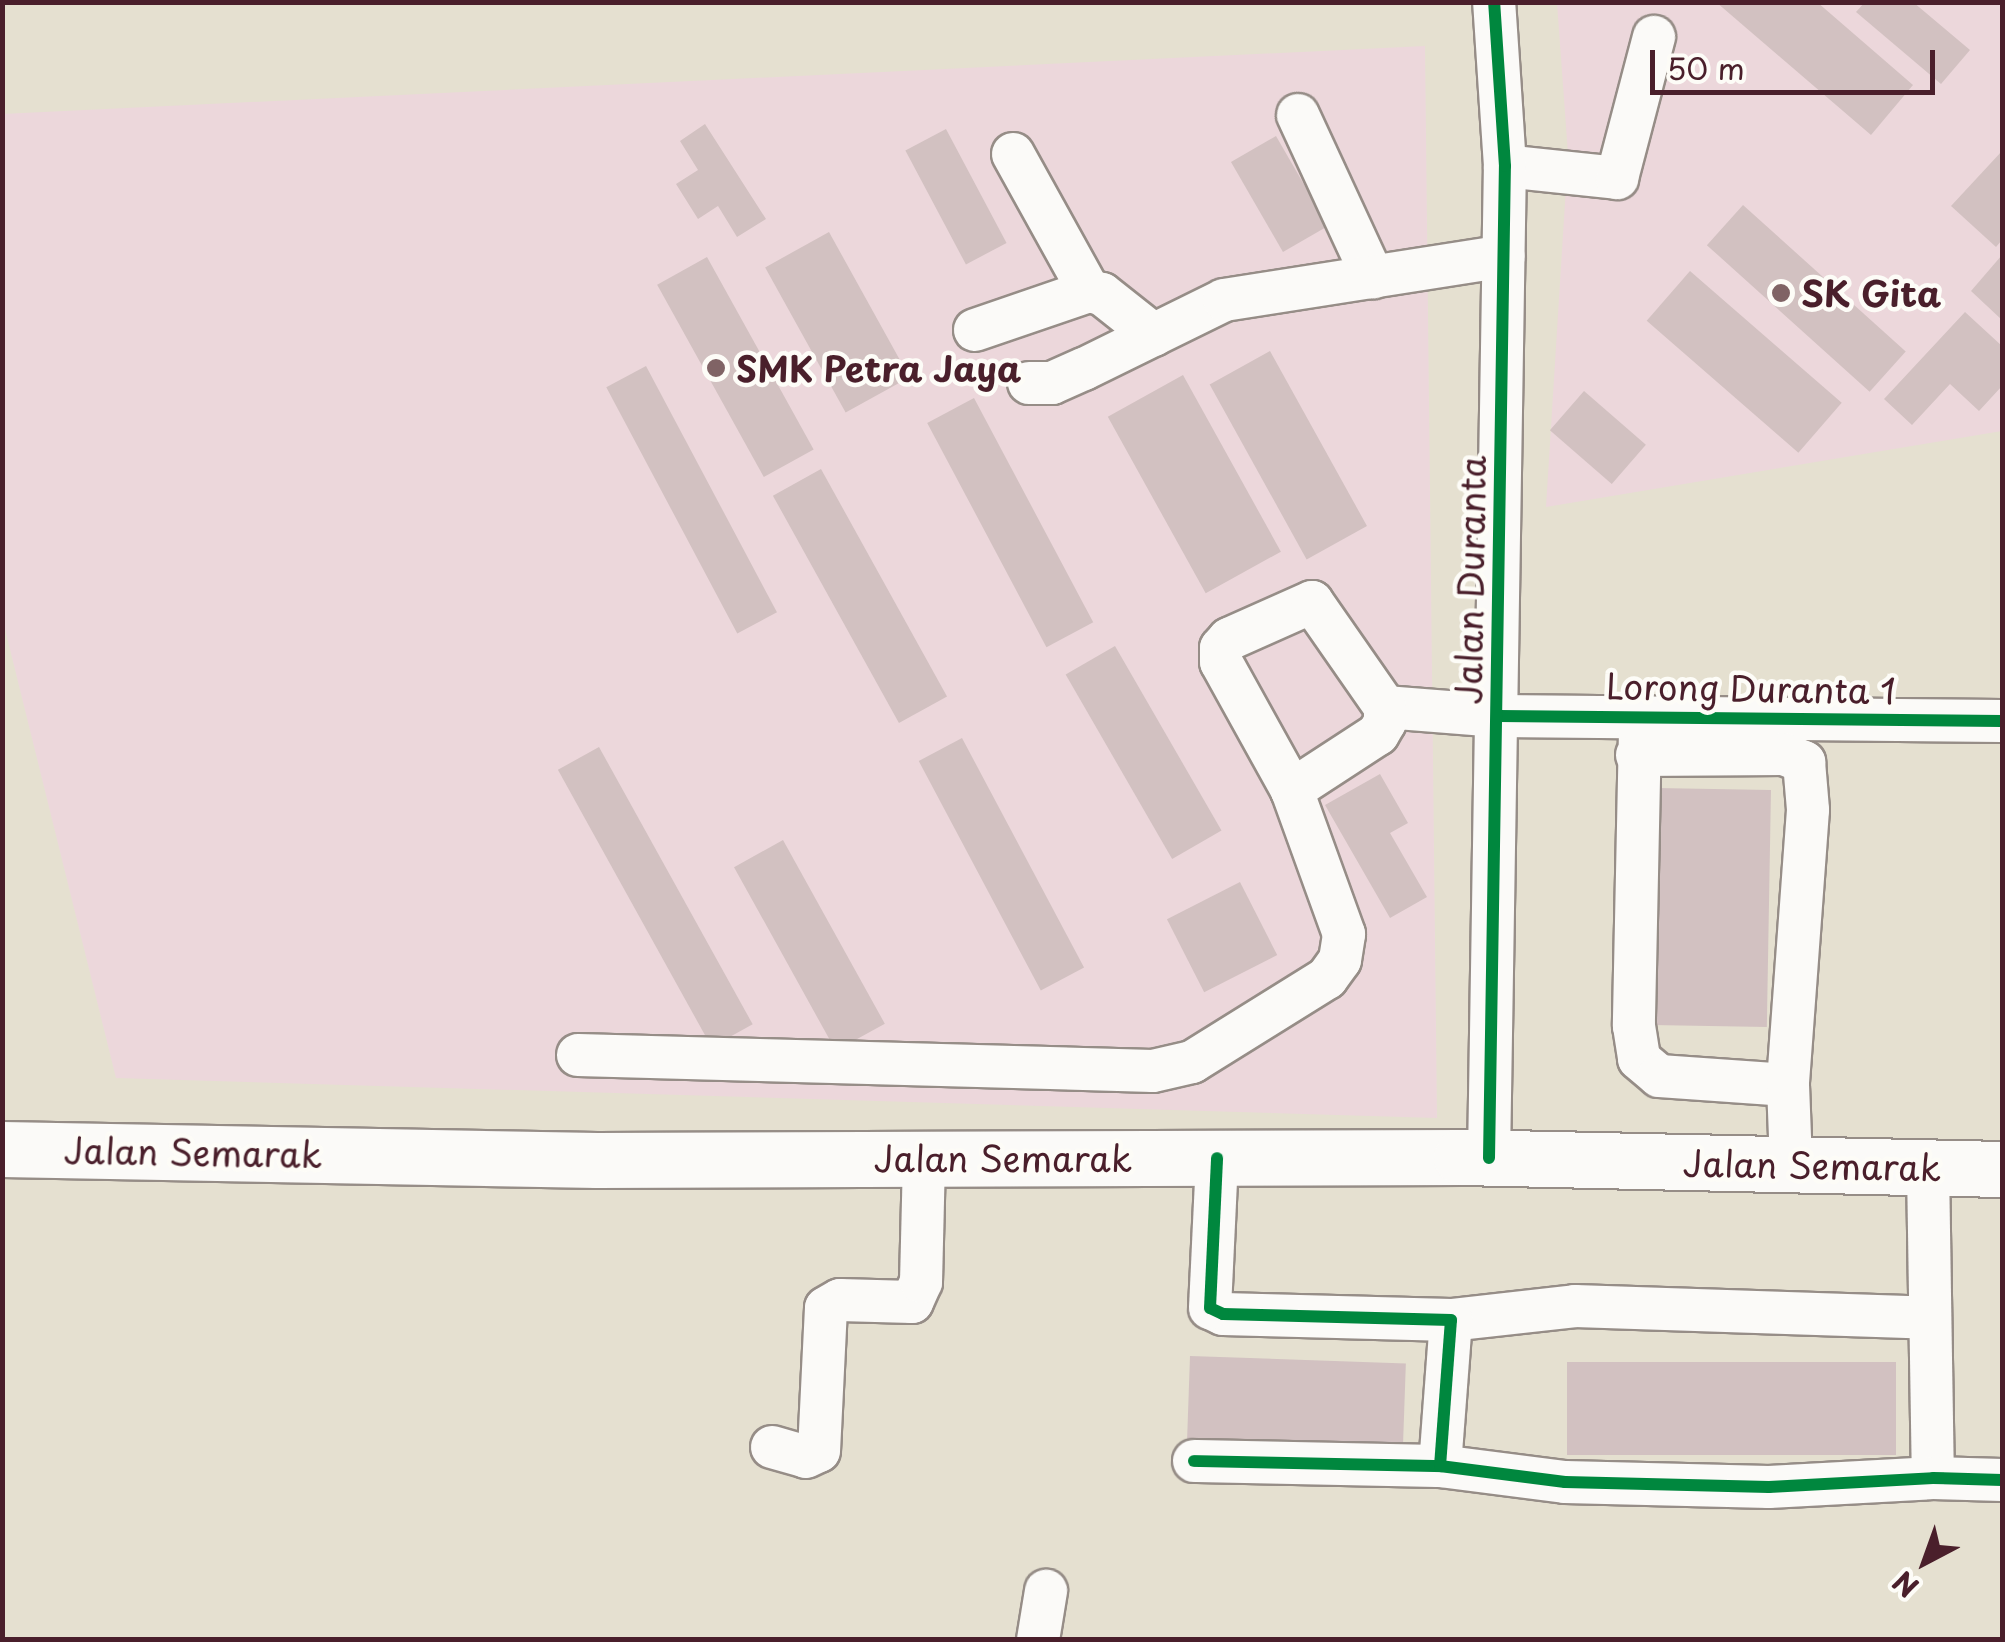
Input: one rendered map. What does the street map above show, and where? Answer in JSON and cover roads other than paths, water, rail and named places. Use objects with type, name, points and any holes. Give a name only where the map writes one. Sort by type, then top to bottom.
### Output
[{"type":"main road","name":"Jalan Semarak","points":[[2,1149],[597,1160],[1489,1158],[2002,1169]]},
{"type":"street","name":"Jalan Duranta","points":[[1489,1158],[1505,166],[1494,2]]},
{"type":"street","points":[[1505,166],[1617,178],[1654,38]]},
{"type":"street","points":[[1298,114],[1373,276]]},
{"type":"street","points":[[1014,154],[1089,292]]},
{"type":"street","points":[[1029,382],[1052,383],[1224,300],[1504,256]]},
{"type":"street","points":[[975,330],[1089,292],[1102,294],[1154,335]]},
{"type":"street","points":[[578,1055],[1153,1071],[1192,1062],[1327,978],[1340,960],[1344,934],[1292,790],[1221,662],[1221,648],[1228,638],[1312,602],[1385,707],[1385,722],[1378,734],[1292,790]]},
{"type":"street","name":"Lorong Duranta 1","points":[[1385,707],[1499,716],[1639,736],[2002,720]]},
{"type":"street","points":[[1788,1086],[1659,1076],[1639,1059],[1634,1026],[1639,736],[1784,754],[1804,762],[1808,810],[1788,1086],[1790,1164]]},
{"type":"street","points":[[1217,1158],[1210,1308],[1223,1314],[1451,1320],[1574,1306],[1930,1318]]},
{"type":"street","points":[[772,1447],[806,1457],[819,1451],[826,1308],[840,1300],[912,1302],[921,1282],[924,1159]]},
{"type":"street","points":[[1928,1167],[1932,1478]]},
{"type":"street","points":[[1440,1466],[1451,1320]]},
{"type":"street","points":[[1194,1461],[1440,1466],[1565,1482],[1769,1487],[1932,1478],[2002,1480]]},
{"type":"street","points":[[1038,1640],[1046,1592]]},
{"type":"place","name":"SK Gita","points":[[1781,293]]},
{"type":"place","name":"SMK Petra Jaya","points":[[716,368]]}]
